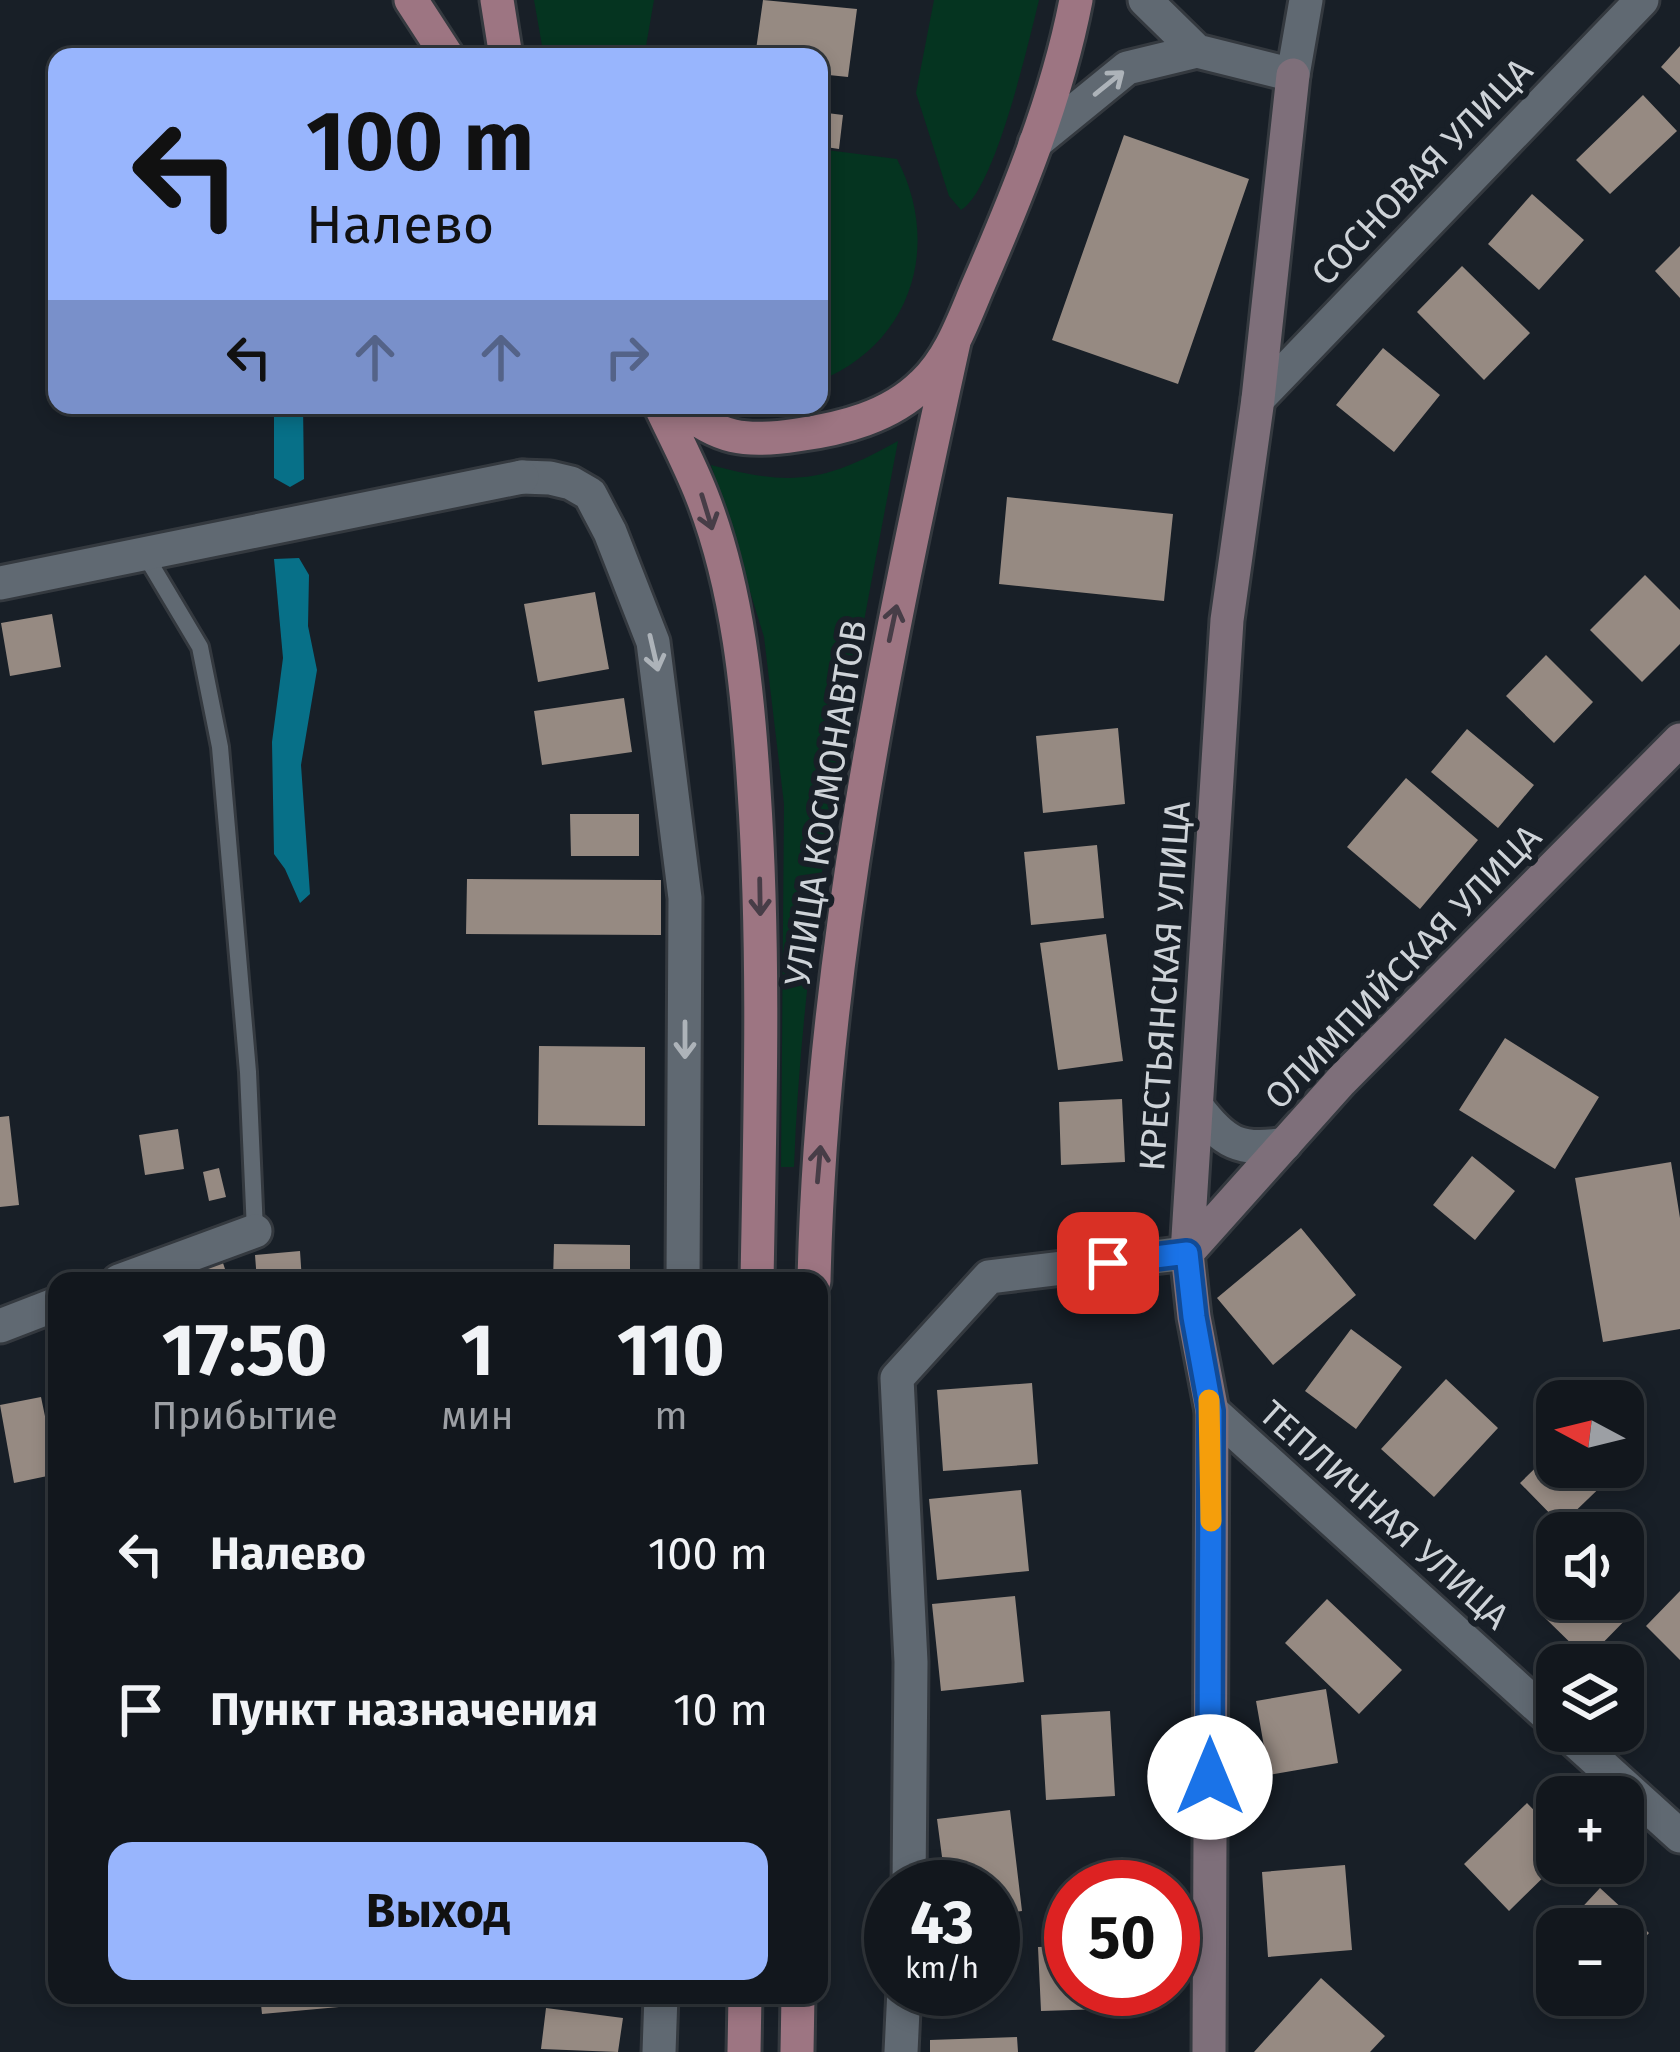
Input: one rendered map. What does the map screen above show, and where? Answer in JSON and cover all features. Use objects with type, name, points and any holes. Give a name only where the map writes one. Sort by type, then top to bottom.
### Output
[{"type":"main road","points":[[411,0],[442,48]]},
{"type":"main road","points":[[496,0],[504,48]]},
{"type":"main road","points":[[689,414],[711,432],[770,439],[844,428],[896,404],[924,383],[954,342],[1035,143],[1076,0]]},
{"type":"main road","name":"КРЕСТЬЯНСКАЯ УЛИЦА","points":[[1208,2052],[1211,1411],[1187,1253],[1228,620],[1258,399],[1293,75]]},
{"type":"main road","name":"УЛИЦА КОСМОНАВТОВ","points":[[814,1272],[815,1202],[832,1011],[870,738],[954,342]]},
{"type":"main road","points":[[664,414],[703,496],[724,571],[749,715],[759,854],[763,1022],[757,1272]]},
{"type":"main road","name":"ОЛИМПИЙСКАЯ УЛИЦА","points":[[1187,1253],[1340,1081],[1680,740]]},
{"type":"main road","points":[[744,2052],[745,2004]]},
{"type":"main road","points":[[797,2052],[798,2004]]},
{"type":"street","points":[[1145,0],[1197,51]]},
{"type":"street","name":"КРЕСТЬЯНСКАЯ УЛИЦА","points":[[1293,75],[1306,0]]},
{"type":"street","name":"СОСНОВАЯ УЛИЦА","points":[[1258,399],[1642,0]]},
{"type":"street","points":[[1035,143],[1127,68],[1197,51],[1293,75]]},
{"type":"street","points":[[0,583],[522,477],[550,478],[590,494],[610,532],[656,659],[685,898],[682,1272]]},
{"type":"street","points":[[1197,1107],[1230,1141],[1251,1148],[1285,1144]]},
{"type":"street","points":[[144,1272],[255,1232]]},
{"type":"street","points":[[909,1860],[911,1662],[897,1378],[989,1276],[1187,1253]]},
{"type":"street","points":[[0,1326],[48,1307]]},
{"type":"street","name":"ТЕПЛИЧНАЯ УЛИЦА","points":[[1211,1411],[1536,1705]]},
{"type":"street","points":[[1588,1752],[1678,1831]]},
{"type":"street","points":[[659,2052],[661,2004]]},
{"type":"street","points":[[901,2052],[903,2016]]},
{"type":"lane","points":[[144,553],[200,647],[220,747],[248,1072],[255,1232]]},
{"type":"green space","points":[[534,0],[654,0],[644,48],[542,48]]},
{"type":"green space","points":[[934,0],[1039,0],[998,146],[974,197],[961,210],[949,196],[916,93]]},
{"type":"green space","points":[[828,150],[897,159],[917,225],[910,288],[877,343],[828,376]]},
{"type":"green space","points":[[898,441],[819,893],[794,1167],[781,1167],[784,804],[764,637],[711,465],[764,476],[808,477],[849,465]]},
{"type":"water","points":[[274,414],[303,414],[304,479],[290,487],[274,478]]},
{"type":"water","points":[[299,558],[309,575],[308,626],[317,670],[301,765],[310,894],[300,903],[274,854],[272,742],[283,658],[274,559]]},
{"type":"building","points":[[763,0],[857,9],[848,77],[828,75],[828,48],[756,48]]},
{"type":"building","points":[[1680,46],[1680,85],[1661,67]]},
{"type":"building","points":[[1643,95],[1677,131],[1610,194],[1576,160]]},
{"type":"building","points":[[828,113],[843,115],[839,149],[828,147]]},
{"type":"building","points":[[1124,135],[1249,179],[1178,384],[1052,340]]},
{"type":"building","points":[[1532,194],[1584,240],[1539,290],[1488,244]]},
{"type":"building","points":[[1680,246],[1680,298],[1655,271]]},
{"type":"building","points":[[1462,266],[1530,333],[1484,380],[1417,312]]},
{"type":"building","points":[[1383,348],[1440,395],[1394,452],[1336,405]]},
{"type":"building","points":[[1007,497],[1173,514],[1164,601],[999,584]]},
{"type":"building","points":[[1645,575],[1680,610],[1680,644],[1642,682],[1590,630]]},
{"type":"building","points":[[595,592],[609,669],[538,682],[524,604]]},
{"type":"building","points":[[52,614],[61,667],[10,676],[1,623]]},
{"type":"building","points":[[1546,655],[1593,702],[1554,743],[1506,696]]},
{"type":"building","points":[[624,698],[632,752],[542,765],[534,711]]},
{"type":"building","points":[[1118,728],[1125,804],[1043,813],[1036,736]]},
{"type":"building","points":[[1467,729],[1534,785],[1498,828],[1431,772]]},
{"type":"building","points":[[1406,778],[1478,840],[1420,909],[1347,847]]},
{"type":"building","points":[[570,814],[639,814],[639,856],[571,856]]},
{"type":"building","points":[[1097,845],[1104,918],[1031,925],[1024,852]]},
{"type":"building","points":[[467,879],[661,880],[661,935],[466,934]]},
{"type":"building","points":[[1106,934],[1123,1061],[1058,1070],[1040,943]]},
{"type":"building","points":[[1505,1038],[1599,1097],[1555,1169],[1459,1110]]},
{"type":"building","points":[[539,1046],[645,1047],[645,1126],[538,1125]]},
{"type":"building","points":[[1122,1099],[1125,1162],[1061,1165],[1059,1102]]},
{"type":"building","points":[[9,1116],[19,1205],[0,1207],[0,1117]]},
{"type":"building","points":[[178,1129],[184,1169],[145,1175],[139,1135]]},
{"type":"building","points":[[1472,1156],[1515,1191],[1475,1240],[1433,1205]]},
{"type":"building","points":[[1671,1162],[1680,1218],[1680,1329],[1603,1342],[1575,1178]]},
{"type":"building","points":[[219,1168],[226,1197],[209,1201],[203,1172]]},
{"type":"building","points":[[1301,1228],[1356,1295],[1273,1365],[1217,1298]]},
{"type":"building","points":[[554,1244],[630,1245],[630,1272],[553,1272]]},
{"type":"building","points":[[300,1251],[301,1272],[256,1272],[255,1255]]},
{"type":"building","points":[[220,1254],[226,1272],[172,1272]]},
{"type":"building","points":[[1351,1329],[1402,1367],[1356,1429],[1305,1391]]},
{"type":"building","points":[[1446,1379],[1498,1428],[1434,1497],[1381,1449]]},
{"type":"building","points":[[1032,1383],[1038,1464],[943,1471],[937,1390]]},
{"type":"building","points":[[41,1397],[48,1431],[48,1476],[14,1483],[0,1405]]},
{"type":"building","points":[[1536,1467],[1536,1488],[1599,1488],[1574,1512],[1548,1512],[1520,1483]]},
{"type":"building","points":[[1021,1490],[1029,1571],[937,1580],[929,1499]]},
{"type":"building","points":[[1680,1591],[1680,1660],[1646,1626]]},
{"type":"building","points":[[1015,1596],[1024,1682],[941,1691],[932,1604]]},
{"type":"building","points":[[1327,1599],[1402,1670],[1359,1714],[1285,1643]]},
{"type":"building","points":[[1547,1620],[1625,1620],[1602,1644],[1572,1644]]},
{"type":"building","points":[[1326,1689],[1338,1763],[1269,1775],[1256,1701]]},
{"type":"building","points":[[1110,1711],[1115,1796],[1046,1800],[1041,1715]]},
{"type":"building","points":[[1527,1803],[1536,1812],[1537,1884],[1509,1911],[1464,1864]]},
{"type":"building","points":[[1010,1810],[1016,1860],[942,1860],[937,1819]]},
{"type":"building","points":[[1345,1865],[1352,1950],[1268,1957],[1262,1872]]},
{"type":"building","points":[[1600,1888],[1622,1908],[1581,1908]]},
{"type":"building","points":[[1038,1947],[1044,1947],[1044,2011],[1041,2011]]},
{"type":"building","points":[[1321,1978],[1385,2036],[1370,2052],[1254,2052]]},
{"type":"building","points":[[261,2004],[350,2004],[350,2006],[262,2014]]},
{"type":"building","points":[[546,2008],[623,2018],[618,2052],[541,2049]]},
{"type":"building","points":[[1017,2037],[1018,2052],[930,2052],[930,2040]]},
{"type":"slow traffic","points":[[1209,1400],[1211,1521]]},
{"type":"route","points":[[1108,1263],[1187,1253],[1211,1411],[1210,1777]]}]
